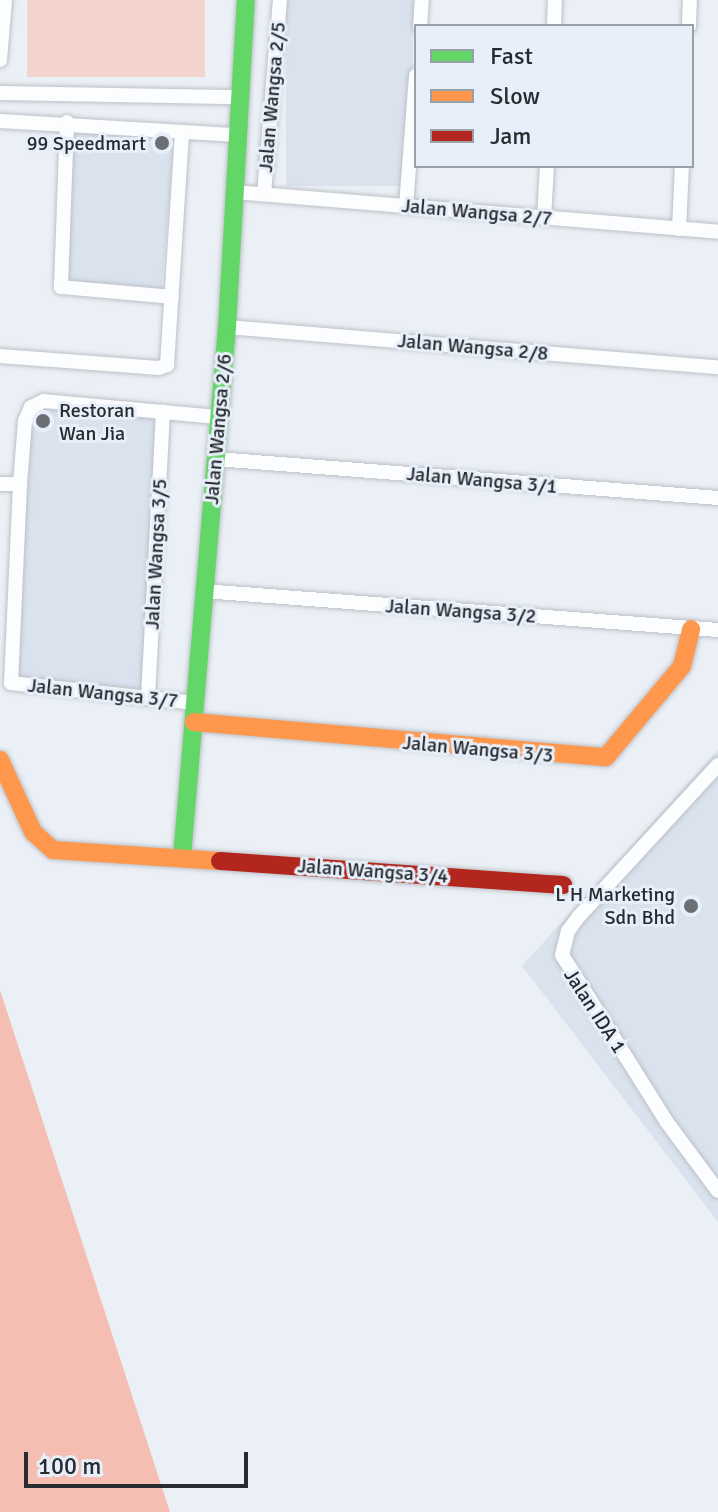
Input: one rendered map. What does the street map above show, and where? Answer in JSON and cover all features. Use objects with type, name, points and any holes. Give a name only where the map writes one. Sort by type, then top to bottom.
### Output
[{"type":"street","points":[[0,60],[5,0]]},
{"type":"street","name":"Jalan Wangsa 2/6","points":[[182,857],[227,327],[246,0]]},
{"type":"street","name":"Jalan Wangsa 2/5","points":[[264,194],[280,0]]},
{"type":"street","points":[[420,24],[422,0]]},
{"type":"street","points":[[554,24],[555,0]]},
{"type":"street","points":[[689,24],[690,0]]},
{"type":"street","points":[[0,93],[240,97]]},
{"type":"street","points":[[406,206],[414,101]]},
{"type":"street","points":[[0,121],[67,122],[238,135]]},
{"type":"street","points":[[67,122],[61,287],[172,297]]},
{"type":"street","points":[[0,356],[163,368],[169,360],[182,133]]},
{"type":"street","points":[[544,218],[547,168]]},
{"type":"street","points":[[679,229],[682,168]]},
{"type":"street","name":"Jalan Wangsa 2/7","points":[[235,192],[718,232]]},
{"type":"street","name":"Jalan Wangsa 2/8","points":[[227,327],[718,367]]},
{"type":"street","points":[[6,686],[25,421],[36,403],[218,417]]},
{"type":"street","name":"Jalan Wangsa 3/5","points":[[148,698],[163,411]]},
{"type":"street","name":"Jalan Wangsa 3/1","points":[[216,459],[718,498]]},
{"type":"street","points":[[0,484],[20,484]]},
{"type":"street","name":"Jalan Wangsa 3/2","points":[[203,591],[718,630]]},
{"type":"street","name":"Jalan Wangsa 3/3","points":[[194,713],[606,757],[619,748],[682,666],[691,629]]},
{"type":"street","name":"Jalan Wangsa 3/7","points":[[6,686],[148,698],[194,713]]},
{"type":"street","name":"Jalan Wangsa 3/4","points":[[0,760],[33,832],[53,850],[563,885]]},
{"type":"street","name":"Jalan IDA 1","points":[[718,765],[579,916],[568,931],[562,955],[666,1121],[718,1191]]},
{"type":"shaded area","points":[[27,0],[205,0],[205,77],[27,77]]},
{"type":"shaded area","points":[[286,0],[413,0],[413,186],[286,186]]},
{"type":"shaded area","points":[[76,129],[175,138],[161,293],[62,284]]},
{"type":"shaded area","points":[[41,409],[158,416],[143,692],[16,677],[32,418]]},
{"type":"shaded area","points":[[718,750],[718,1222],[522,966]]},
{"type":"shaded area","points":[[0,990],[170,1512],[0,1512]]},
{"type":"traffic: fast","points":[[182,857],[227,327],[246,0]]},
{"type":"traffic: slow","points":[[194,722],[606,757],[682,666],[691,629]]},
{"type":"traffic: slow","points":[[0,760],[33,832],[53,850],[220,861]]},
{"type":"traffic: jam","points":[[220,861],[563,885]]},
{"type":"place","name":"99 Speedmart","points":[[162,143]]},
{"type":"place","name":"Restoran Wan Jia","points":[[43,421]]},
{"type":"place","name":"L H Marketing Sdn Bhd","points":[[691,906]]}]
